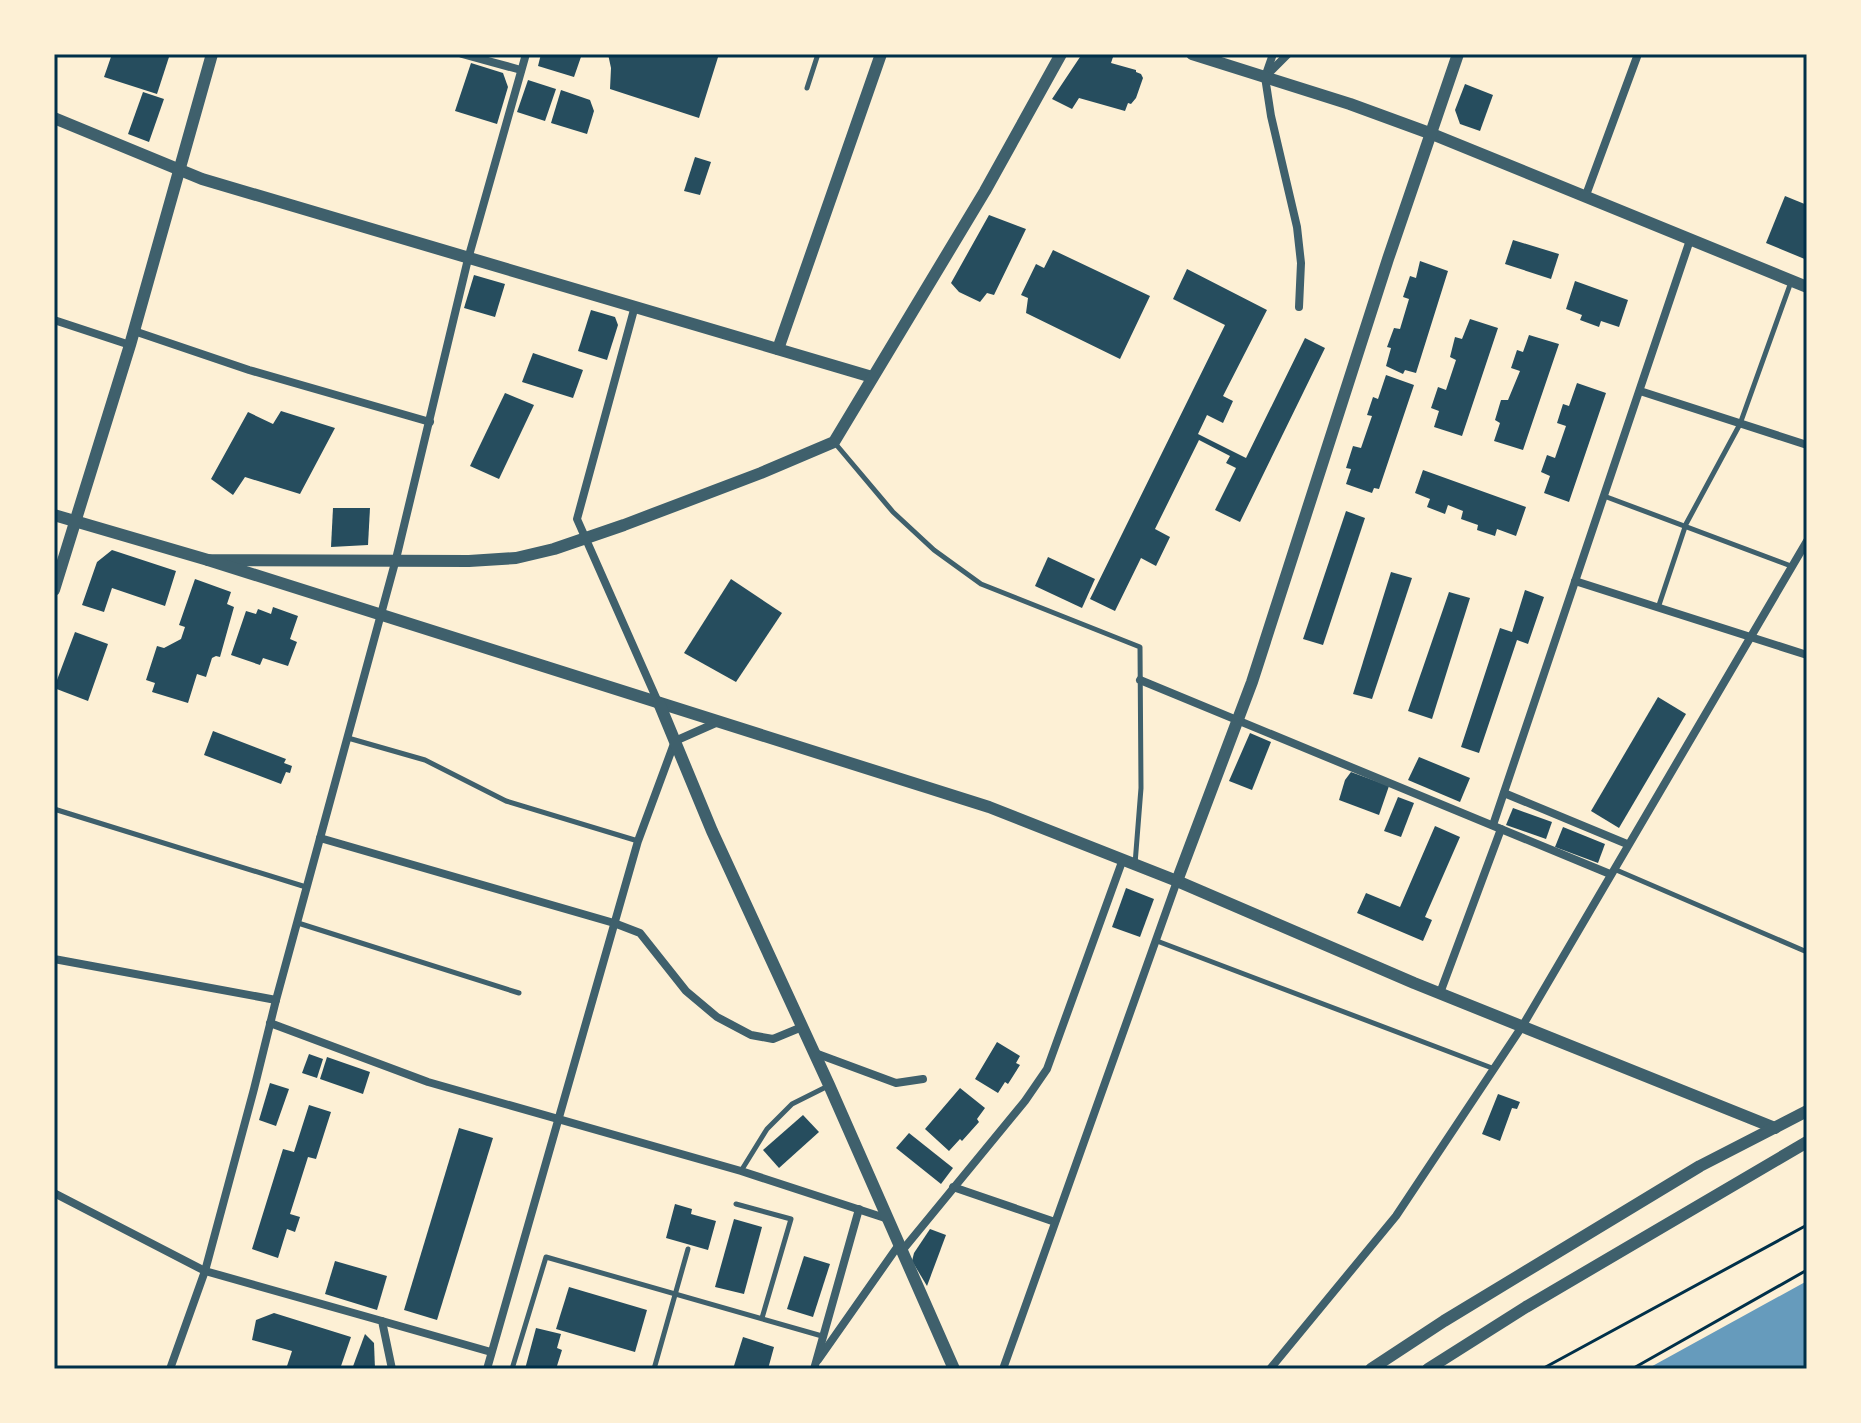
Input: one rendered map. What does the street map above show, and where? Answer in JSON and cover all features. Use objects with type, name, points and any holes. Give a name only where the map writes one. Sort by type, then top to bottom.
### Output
[{"type":"street","points":[[54,590],[130,345],[212,54]]},
{"type":"street","points":[[462,54],[521,70]]},
{"type":"street","points":[[170,1369],[205,1271],[396,559],[468,259],[526,54]]},
{"type":"street","points":[[778,349],[881,54]]},
{"type":"street","points":[[208,560],[469,561],[516,558],[587,537],[761,473],[834,442],[985,191],[1061,54]]},
{"type":"street","points":[[1192,54],[1432,134],[1807,287]]},
{"type":"street","points":[[1273,54],[1265,77],[1297,227],[1301,263],[1299,307]]},
{"type":"street","points":[[1265,77],[1288,54]]},
{"type":"street","points":[[1003,1369],[1154,940],[1238,720],[1458,54]]},
{"type":"street","points":[[1586,195],[1638,54]]},
{"type":"street","points":[[54,118],[202,179],[872,377]]},
{"type":"street","points":[[1440,993],[1690,240]]},
{"type":"street","points":[[635,306],[577,519],[712,831],[829,1085],[954,1369]]},
{"type":"street","points":[[54,320],[130,345]]},
{"type":"street","points":[[134,331],[249,370],[430,422]]},
{"type":"street","points":[[1640,391],[1807,445]]},
{"type":"street","points":[[54,515],[208,560],[989,807],[1177,881],[1440,993],[1775,1128]]},
{"type":"street","points":[[1270,1369],[1396,1216],[1523,1025],[1807,541]]},
{"type":"street","points":[[254,560],[269,573],[300,589]]},
{"type":"street","points":[[1575,581],[1807,655]]},
{"type":"street","points":[[1140,680],[1612,871]]},
{"type":"street","points":[[487,1369],[638,841],[675,741],[719,722]]},
{"type":"street","points":[[1504,793],[1627,844]]},
{"type":"street","points":[[320,838],[640,933],[686,991],[717,1017],[751,1035],[773,1039],[802,1027]]},
{"type":"street","points":[[814,1366],[899,1249],[1025,1101],[1047,1069],[1129,862]]},
{"type":"street","points":[[54,959],[276,1000]]},
{"type":"street","points":[[270,1023],[428,1082],[741,1171],[885,1218]]},
{"type":"street","points":[[814,1053],[896,1083],[923,1079]]},
{"type":"street","points":[[1371,1369],[1444,1321],[1700,1166],[1807,1111]]},
{"type":"street","points":[[1428,1369],[1526,1307],[1807,1142]]},
{"type":"street","points":[[953,1187],[1055,1222]]},
{"type":"street","points":[[54,1193],[205,1271],[491,1352]]},
{"type":"street","points":[[814,1366],[859,1209]]},
{"type":"street","points":[[382,1321],[392,1369]]},
{"type":"lane","points":[[807,88],[818,54]]},
{"type":"lane","points":[[1658,608],[1686,524],[1740,424],[1792,281]]},
{"type":"lane","points":[[834,442],[893,512],[934,550],[981,584],[1140,647],[1141,788],[1129,862]]},
{"type":"lane","points":[[1604,496],[1792,566]]},
{"type":"lane","points":[[347,737],[425,760],[506,801],[638,841]]},
{"type":"lane","points":[[54,809],[306,887]]},
{"type":"lane","points":[[1612,871],[1807,952]]},
{"type":"lane","points":[[297,923],[519,993]]},
{"type":"lane","points":[[1154,940],[1492,1068]]},
{"type":"lane","points":[[741,1171],[767,1129],[792,1104],[829,1085]]},
{"type":"lane","points":[[736,1204],[791,1219],[762,1318]]},
{"type":"lane","points":[[654,1369],[688,1249]]},
{"type":"lane","points":[[512,1369],[546,1257],[822,1336]]},
{"type":"path","points":[[1542,1369],[1807,1225]]},
{"type":"path","points":[[1632,1369],[1807,1270]]},
{"type":"water","points":[[1807,1281],[1807,1369],[1647,1369]]},
{"type":"building","points":[[112,54],[160,54],[169,57],[157,94],[104,77]]},
{"type":"building","points":[[541,54],[582,54],[574,77],[538,66]]},
{"type":"building","points":[[608,54],[719,54],[699,118],[610,89]]},
{"type":"building","points":[[1082,54],[1114,54],[1111,63],[1141,74],[1143,78],[1136,98],[1131,104],[1128,103],[1125,111],[1079,98],[1072,109],[1052,99]]},
{"type":"building","points":[[471,63],[503,73],[508,87],[497,124],[455,111]]},
{"type":"building","points":[[528,80],[556,89],[545,121],[517,112]]},
{"type":"building","points":[[1465,84],[1493,95],[1480,131],[1460,124],[1455,110]]},
{"type":"building","points":[[561,90],[590,100],[594,111],[587,134],[551,123]]},
{"type":"building","points":[[143,92],[164,99],[149,142],[128,134]]},
{"type":"building","points":[[695,157],[711,162],[700,195],[684,191]]},
{"type":"building","points":[[1785,196],[1807,205],[1807,260],[1766,243]]},
{"type":"building","points":[[989,215],[1026,229],[994,295],[987,293],[980,302],[959,292],[951,283]]},
{"type":"building","points":[[1513,240],[1559,254],[1551,279],[1505,264]]},
{"type":"building","points":[[1053,250],[1150,296],[1120,359],[1026,313],[1028,298],[1021,295],[1036,264],[1044,268]]},
{"type":"building","points":[[1420,261],[1448,271],[1416,373],[1405,370],[1403,374],[1386,366],[1391,348],[1387,347],[1394,328],[1400,329],[1409,299],[1403,297],[1410,276],[1416,278]]},
{"type":"building","points":[[1187,269],[1267,310],[1223,396],[1233,401],[1223,423],[1207,415],[1198,434],[1246,458],[1305,338],[1325,348],[1240,522],[1215,510],[1236,468],[1226,463],[1230,456],[1199,440],[1155,529],[1170,537],[1156,566],[1141,558],[1115,611],[1090,599],[1225,325],[1173,299]]},
{"type":"building","points":[[474,275],[505,284],[495,317],[464,308]]},
{"type":"building","points":[[1575,281],[1628,300],[1619,327],[1601,321],[1599,327],[1580,320],[1582,315],[1566,309]]},
{"type":"building","points":[[591,310],[615,317],[618,325],[607,360],[578,351]]},
{"type":"building","points":[[1470,319],[1498,328],[1462,436],[1434,427],[1439,411],[1431,408],[1438,387],[1446,390],[1456,360],[1450,357],[1455,337],[1462,339]]},
{"type":"building","points":[[1529,335],[1559,344],[1523,450],[1494,441],[1500,423],[1495,420],[1501,400],[1508,400],[1520,371],[1511,368],[1517,350],[1523,352]]},
{"type":"building","points":[[533,353],[583,370],[573,398],[522,382]]},
{"type":"building","points":[[1386,375],[1414,385],[1379,489],[1374,488],[1372,493],[1346,484],[1351,469],[1346,468],[1353,446],[1361,448],[1372,416],[1367,415],[1373,397],[1378,399]]},
{"type":"building","points":[[1577,383],[1606,393],[1569,502],[1544,493],[1550,476],[1541,472],[1547,455],[1555,458],[1566,426],[1557,423],[1563,404],[1569,406]]},
{"type":"building","points":[[505,393],[534,405],[499,479],[470,466]]},
{"type":"building","points":[[281,411],[335,428],[300,494],[245,477],[233,495],[211,479],[248,412],[273,424]]},
{"type":"building","points":[[1423,470],[1526,507],[1516,536],[1497,529],[1495,536],[1477,530],[1478,525],[1461,519],[1463,511],[1448,505],[1445,514],[1427,507],[1430,499],[1415,493]]},
{"type":"building","points":[[333,508],[370,508],[368,545],[331,547]]},
{"type":"building","points":[[1346,511],[1365,518],[1323,645],[1303,639]]},
{"type":"building","points":[[112,550],[176,571],[165,606],[112,588],[104,612],[82,605],[97,562]]},
{"type":"building","points":[[1048,557],[1095,579],[1082,608],[1035,586]]},
{"type":"building","points":[[1391,572],[1412,578],[1372,699],[1353,694]]},
{"type":"building","points":[[195,579],[231,592],[227,604],[234,607],[220,657],[212,658],[206,677],[197,674],[188,703],[152,692],[155,683],[146,680],[157,646],[164,648],[181,639],[185,627],[179,625]]},
{"type":"building","points":[[731,579],[782,613],[736,682],[684,653]]},
{"type":"building","points":[[1525,590],[1544,597],[1528,644],[1517,640],[1479,753],[1461,747],[1500,628],[1512,632]]},
{"type":"building","points":[[1449,592],[1470,598],[1432,719],[1408,711]]},
{"type":"building","points":[[273,607],[298,616],[290,639],[297,642],[288,666],[263,658],[260,665],[231,655],[246,611],[256,614],[258,609],[271,614]]},
{"type":"building","points":[[75,632],[108,644],[88,701],[54,688]]},
{"type":"building","points":[[1658,697],[1686,714],[1619,828],[1591,811]]},
{"type":"building","points":[[213,731],[286,759],[284,763],[292,766],[290,773],[286,772],[281,784],[204,755]]},
{"type":"building","points":[[1250,733],[1271,742],[1252,790],[1229,781]]},
{"type":"building","points":[[1419,757],[1470,778],[1460,802],[1408,780]]},
{"type":"building","points":[[1351,772],[1389,786],[1379,815],[1339,800]]},
{"type":"building","points":[[1398,797],[1414,803],[1401,837],[1384,831]]},
{"type":"building","points":[[1513,808],[1552,822],[1546,839],[1506,825]]},
{"type":"building","points":[[1435,826],[1460,837],[1425,917],[1432,920],[1423,941],[1357,913],[1366,893],[1400,907]]},
{"type":"building","points":[[1563,827],[1605,844],[1598,863],[1555,847]]},
{"type":"building","points":[[1126,888],[1154,899],[1140,937],[1112,927]]},
{"type":"building","points":[[997,1042],[1020,1056],[1016,1063],[1020,1065],[998,1093],[975,1079]]},
{"type":"building","points":[[309,1054],[323,1059],[317,1078],[302,1073]]},
{"type":"building","points":[[327,1057],[370,1072],[363,1094],[320,1079]]},
{"type":"building","points":[[270,1083],[289,1089],[276,1126],[259,1120]]},
{"type":"building","points":[[960,1088],[985,1108],[977,1119],[979,1122],[949,1151],[925,1129]]},
{"type":"building","points":[[1498,1094],[1520,1102],[1517,1109],[1512,1108],[1500,1141],[1482,1134]]},
{"type":"building","points":[[309,1105],[331,1112],[316,1159],[308,1157],[290,1214],[300,1217],[295,1232],[287,1229],[278,1258],[252,1249],[283,1149],[294,1152]]},
{"type":"building","points":[[803,1115],[819,1132],[779,1168],[763,1150]]},
{"type":"building","points":[[459,1128],[493,1138],[437,1320],[404,1310]]},
{"type":"building","points":[[909,1133],[953,1168],[941,1184],[896,1148]]},
{"type":"building","points":[[675,1204],[692,1209],[691,1214],[716,1221],[708,1250],[666,1238]]},
{"type":"building","points":[[734,1219],[762,1227],[744,1294],[715,1287]]},
{"type":"building","points":[[930,1229],[946,1235],[927,1286],[912,1261]]},
{"type":"building","points":[[804,1256],[830,1264],[813,1317],[787,1309]]},
{"type":"building","points":[[335,1261],[387,1276],[377,1310],[325,1294]]},
{"type":"building","points":[[569,1287],[647,1310],[635,1352],[556,1329]]},
{"type":"building","points":[[274,1313],[351,1337],[340,1369],[286,1369],[292,1351],[252,1340],[256,1320]]},
{"type":"building","points":[[536,1328],[561,1334],[557,1348],[562,1350],[556,1369],[525,1369]]},
{"type":"building","points":[[365,1334],[374,1343],[375,1369],[352,1369]]},
{"type":"building","points":[[743,1337],[774,1347],[768,1369],[733,1369]]}]
